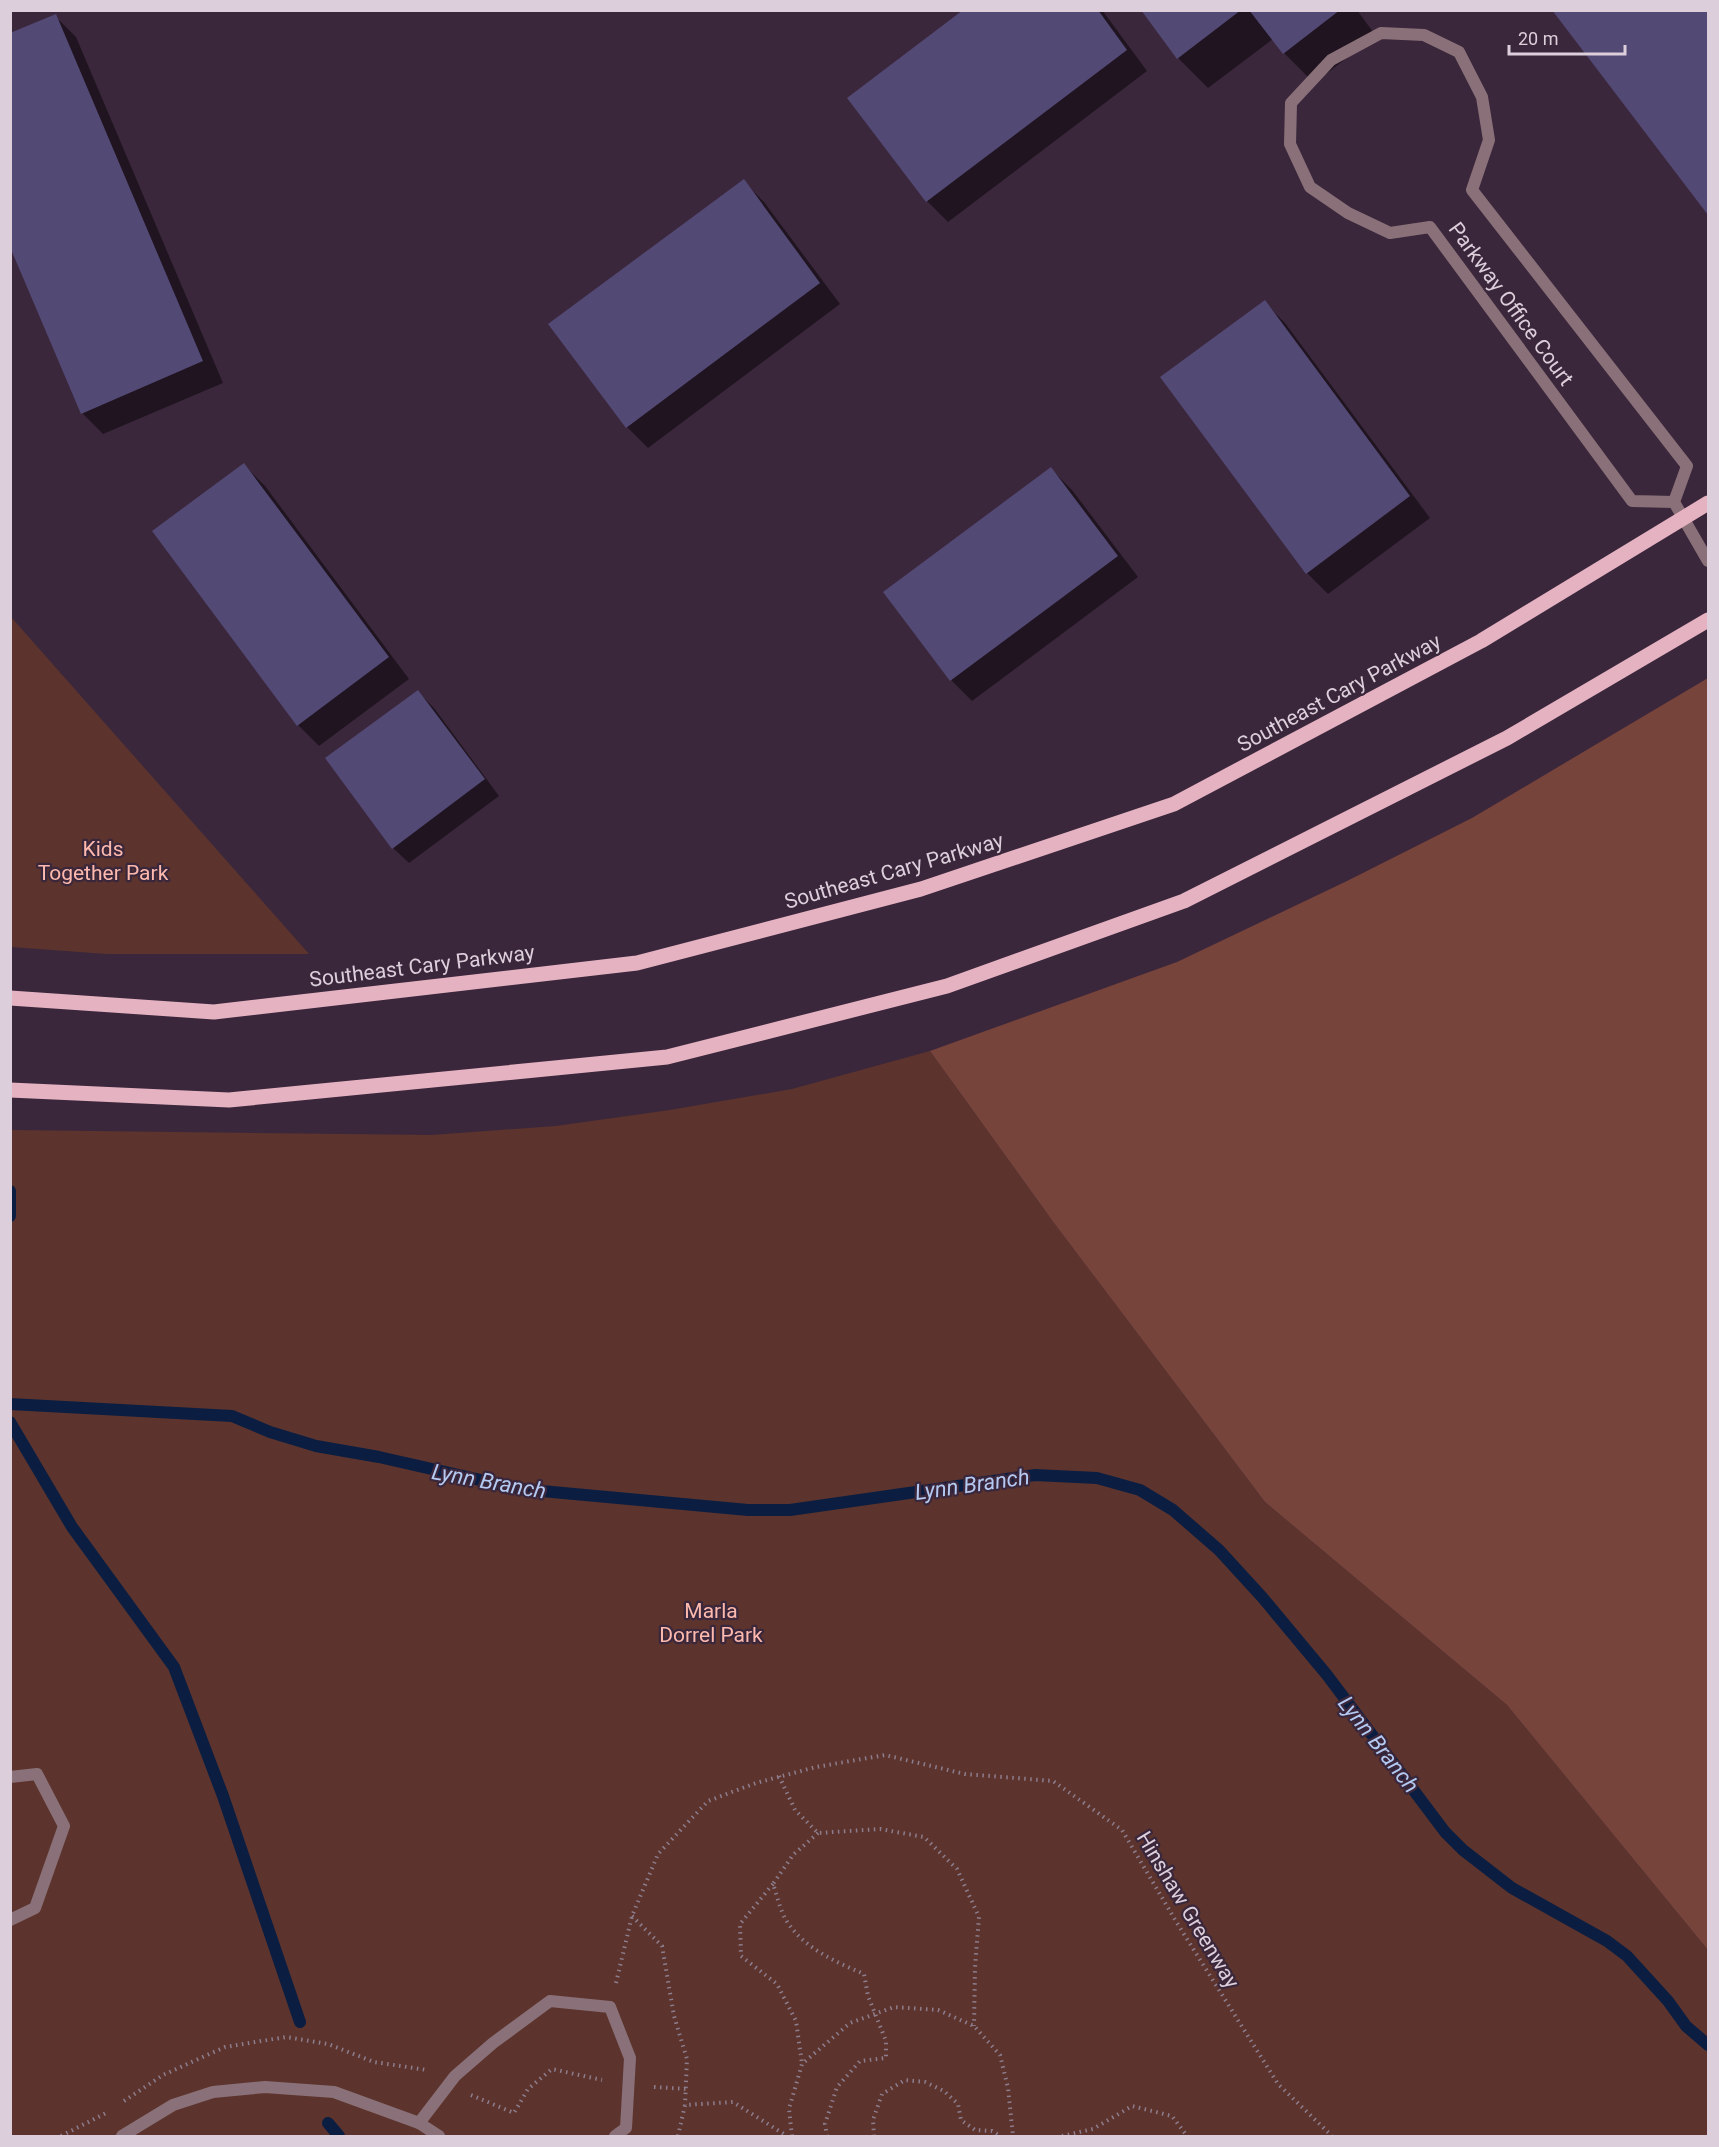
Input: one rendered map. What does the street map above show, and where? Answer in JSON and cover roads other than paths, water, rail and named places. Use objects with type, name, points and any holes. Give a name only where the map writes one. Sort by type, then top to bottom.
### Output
[{"type":"main road","name":"Southeast Cary Parkway","points":[[10,998],[214,1012],[625,964],[664,956],[921,889],[1174,804],[1481,641],[1708,503]]},
{"type":"main road","points":[[10,1090],[229,1100],[667,1057],[946,986],[1184,901],[1507,738],[1708,620]]},
{"type":"lane","name":"Parkway Office Court","points":[[1381,33],[1424,35],[1459,52],[1482,97],[1489,140],[1472,190],[1687,466],[1674,502],[1632,501],[1430,227],[1390,233],[1348,213],[1310,187],[1290,144],[1291,103],[1331,60],[1381,33]]},
{"type":"lane","points":[[1674,502],[1708,561]]},
{"type":"lane","points":[[10,1776],[37,1774],[64,1826],[35,1908],[10,1920]]},
{"type":"lane","points":[[419,2123],[455,2076],[493,2043],[550,2001],[610,2007],[630,2058],[626,2128],[615,2136]]},
{"type":"lane","points":[[122,2136],[173,2105],[213,2092],[265,2087],[334,2092],[419,2123],[439,2136]]},
{"type":"waterway","name":"Lynn Branch","points":[[10,1191],[10,1216]]},
{"type":"waterway","name":"Lynn Branch","points":[[10,1404],[232,1416],[270,1432],[316,1446],[379,1457],[520,1489],[748,1510],[790,1510],[1035,1475],[1097,1478],[1140,1490],[1173,1510],[1219,1550],[1262,1597],[1327,1675],[1445,1832],[1463,1850],[1512,1888],[1607,1941],[1627,1956],[1668,2001],[1686,2026],[1708,2045]]},
{"type":"waterway","points":[[10,1422],[72,1527],[174,1667],[223,1796],[300,2022]]},
{"type":"waterway","points":[[328,2123],[339,2136]]},
{"type":"park label","name":"Kids Together Park","points":[[103,861]]},
{"type":"park label","name":"Marla Dorrel Park","points":[[711,1623]]}]
